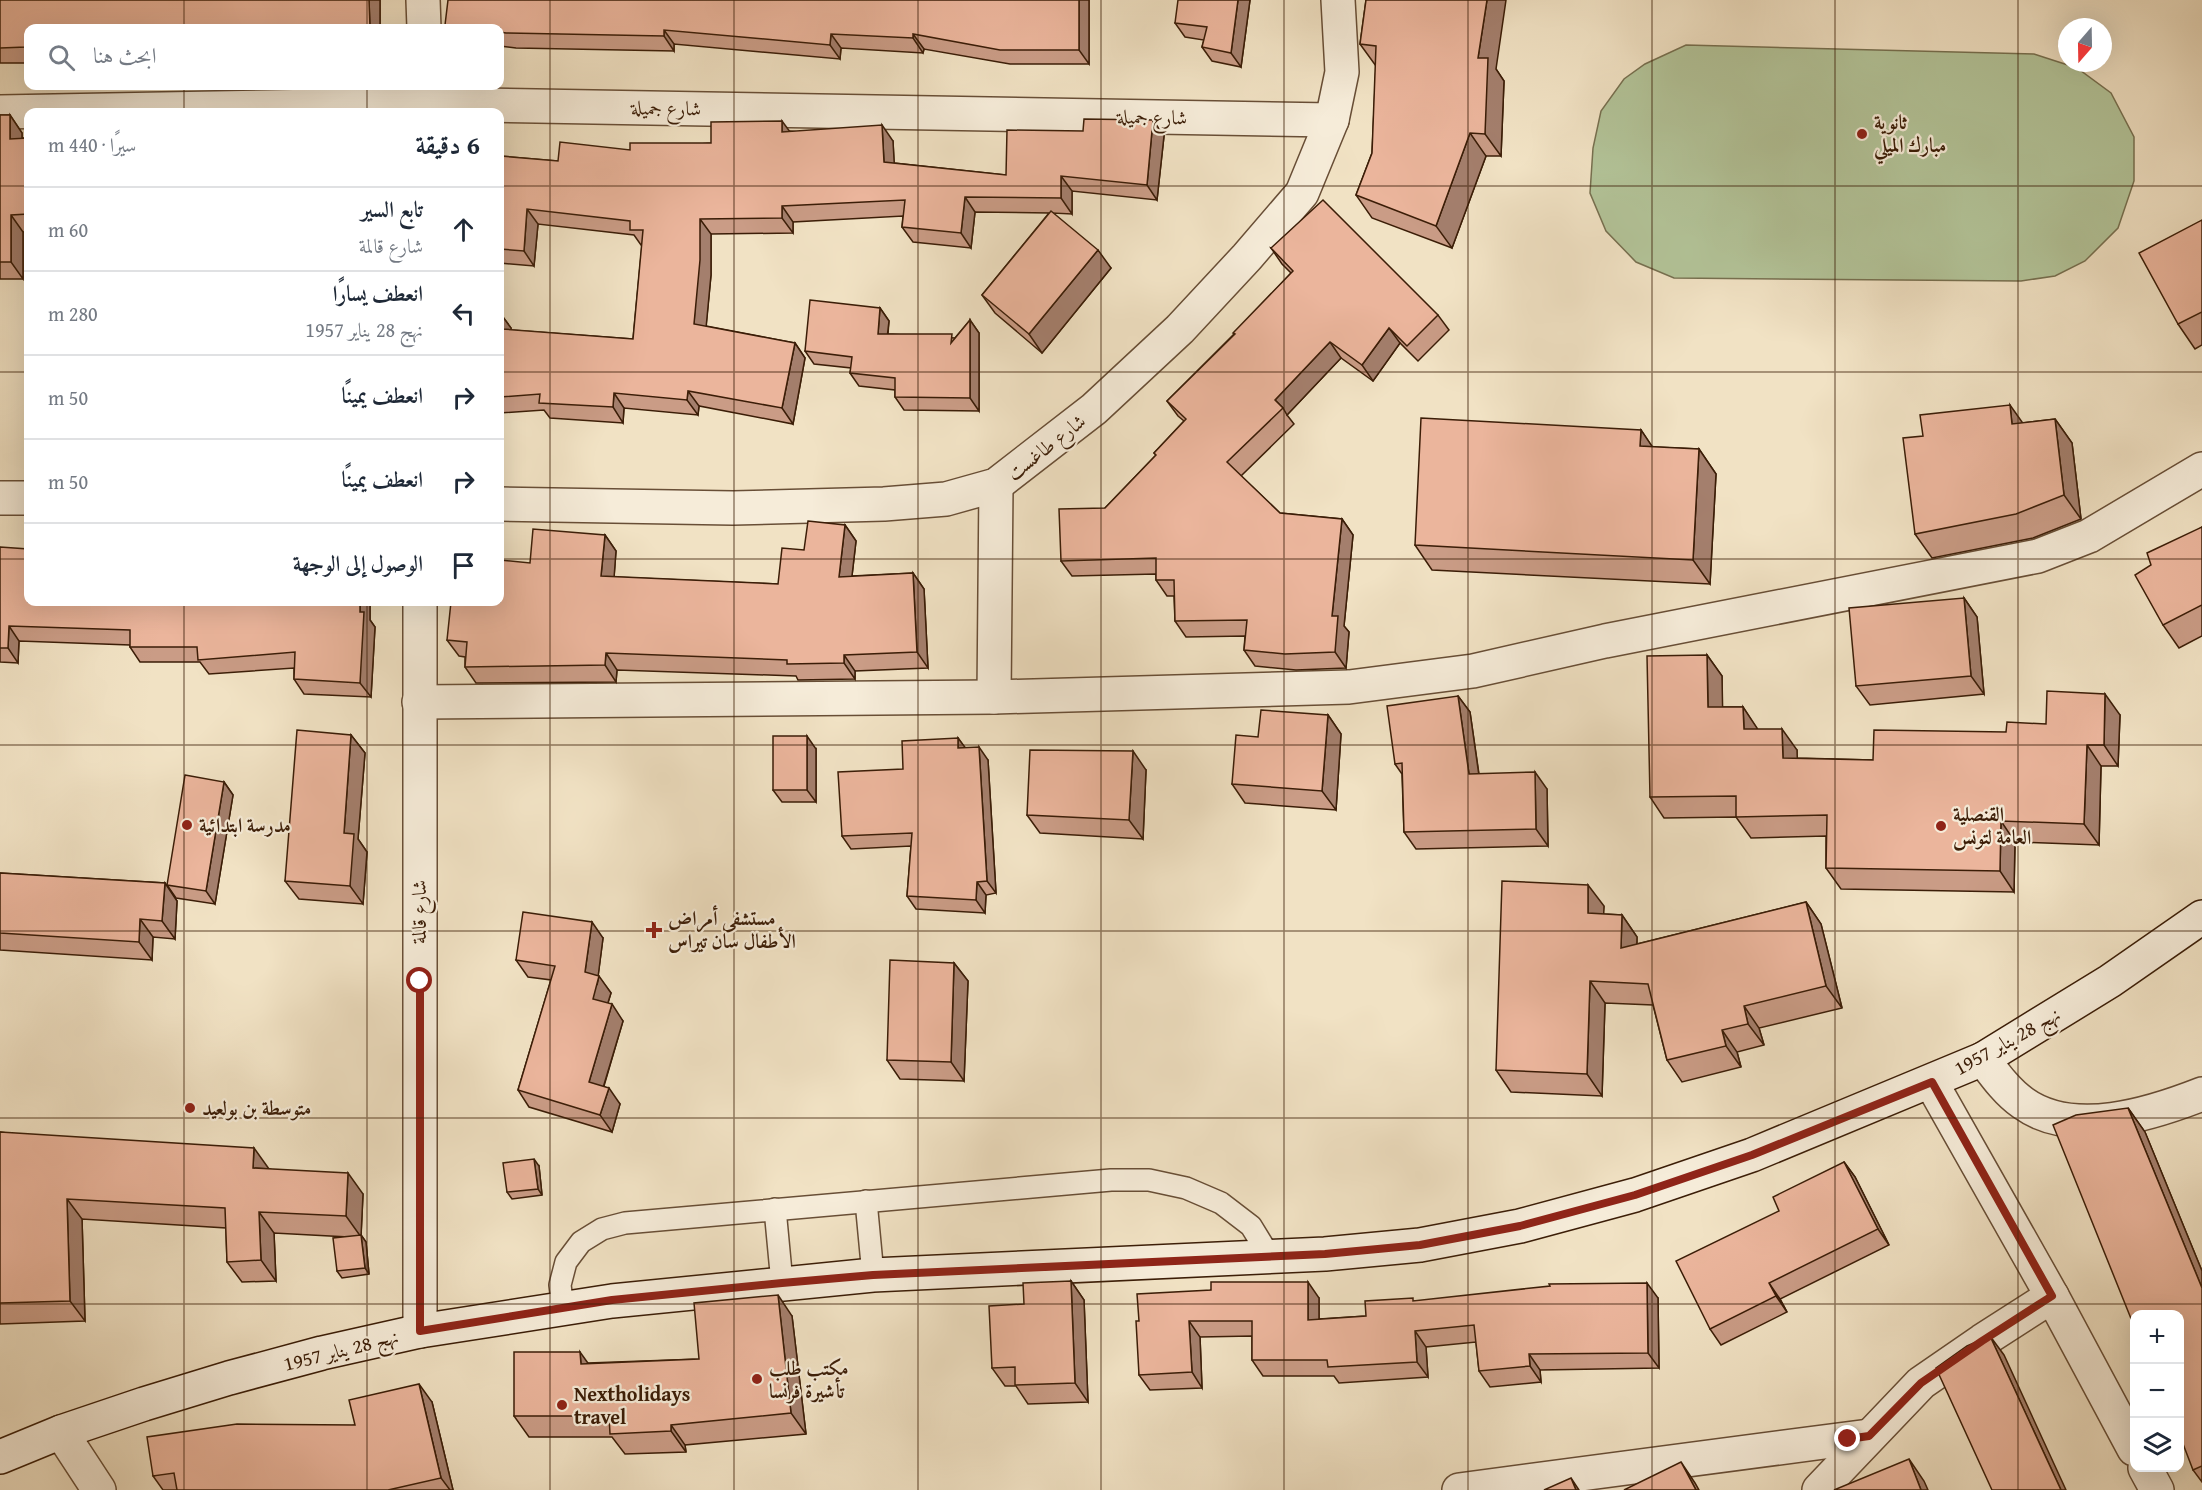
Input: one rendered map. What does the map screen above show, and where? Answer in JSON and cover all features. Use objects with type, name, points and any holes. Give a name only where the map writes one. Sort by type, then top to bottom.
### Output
[{"type":"street","points":[[423,0],[424,24]]},
{"type":"street","name":"شارع طاغست","points":[[504,504],[733,508],[873,504],[946,499],[996,485],[1094,409],[1180,329],[1302,193],[1332,120],[1342,72],[1338,0]]},
{"type":"street","name":"شارع جميلة","points":[[155,108],[426,101],[1332,120]]},
{"type":"street","name":"شارع جميلة","points":[[0,112],[24,111]]},
{"type":"street","points":[[419,702],[994,697],[1349,687],[1473,671],[1605,641],[2038,556],[2089,536],[2202,469]]},
{"type":"street","points":[[994,697],[996,485]]},
{"type":"street","points":[[0,498],[24,498]]},
{"type":"street","name":"شارع قالمة","points":[[420,606],[420,1331]]},
{"type":"street","name":"نهج 28 يناير 1957","points":[[0,1457],[61,1432],[229,1378],[322,1353],[420,1331],[612,1300],[873,1275],[1325,1254],[1420,1245],[1520,1226],[1635,1195],[1752,1155],[1983,1059],[2110,981],[2202,917]]},
{"type":"street","points":[[1983,1059],[2013,1095],[2039,1112],[2054,1117],[2088,1121],[2120,1118],[2151,1113],[2202,1094]]},
{"type":"street","points":[[1932,1082],[2052,1296],[2130,1442]]},
{"type":"street","points":[[1819,1490],[1921,1383],[2052,1296]]},
{"type":"street","points":[[61,1432],[99,1490]]},
{"type":"street","points":[[1459,1490],[1869,1436]]},
{"type":"street","points":[[2148,1472],[2157,1490]]},
{"type":"lane","points":[[563,1308],[560,1286],[566,1262],[581,1242],[602,1229],[626,1223],[1111,1180],[1149,1180],[1186,1188],[1221,1203],[1251,1226],[1270,1257]]},
{"type":"lane","points":[[866,1202],[873,1275]]},
{"type":"lane","points":[[776,1209],[782,1283]]},
{"type":"green space","points":[[1686,45],[2034,54],[2058,62],[2058,72],[2082,72],[2111,93],[2134,137],[2134,181],[2118,228],[2085,261],[2055,276],[2021,281],[1674,278],[1636,262],[1606,231],[1590,193],[1593,148],[1601,111],[1624,79],[1645,64]]},
{"type":"building","points":[[0,0],[369,0],[370,24],[24,24],[24,47],[0,48]]},
{"type":"building","points":[[448,0],[1079,0],[1079,50],[1000,50],[913,34],[913,38],[831,34],[830,45],[664,30],[664,36],[506,33],[504,33],[504,24],[445,24]]},
{"type":"building","points":[[1178,0],[1238,0],[1231,53],[1202,47],[1207,27],[1175,23]]},
{"type":"building","points":[[1366,0],[1487,0],[1478,58],[1488,58],[1485,134],[1470,133],[1436,226],[1356,195],[1372,153],[1376,46],[1360,44]]},
{"type":"building","points":[[0,115],[10,115],[10,139],[24,138],[24,214],[11,215],[11,262],[0,262]]},
{"type":"building","points":[[1084,119],[1153,120],[1147,185],[1061,176],[1061,198],[965,197],[961,233],[902,227],[905,200],[782,206],[782,218],[700,219],[700,260],[694,324],[795,343],[782,408],[688,391],[687,400],[614,393],[613,407],[539,403],[540,394],[504,397],[504,329],[633,339],[643,230],[630,230],[630,221],[527,209],[524,251],[504,249],[504,156],[558,161],[560,142],[630,150],[630,143],[711,143],[711,122],[782,121],[782,132],[882,125],[884,162],[1006,175],[1007,130],[1083,131]]},
{"type":"building","points":[[1323,200],[1438,315],[1407,346],[1389,328],[1362,365],[1330,342],[1275,400],[1283,408],[1227,462],[1280,513],[1342,519],[1332,616],[1338,616],[1335,652],[1285,654],[1244,650],[1247,620],[1175,621],[1174,580],[1156,580],[1156,558],[1061,561],[1059,509],[1105,508],[1156,455],[1154,453],[1186,419],[1167,401],[1235,334],[1233,333],[1293,271],[1271,248]]},
{"type":"building","points":[[1051,211],[1098,250],[1029,334],[982,295]]},
{"type":"building","points":[[2202,220],[2202,312],[2178,324],[2139,253]]},
{"type":"building","points":[[810,300],[880,308],[878,334],[952,334],[951,343],[970,320],[970,398],[895,397],[895,378],[850,373],[852,357],[805,351]]},
{"type":"building","points":[[2010,405],[2012,424],[2055,419],[2064,495],[2016,514],[1915,534],[1903,438],[1923,436],[1920,415]]},
{"type":"building","points":[[1421,418],[1641,430],[1640,446],[1699,449],[1693,560],[1415,545]]},
{"type":"building","points":[[808,521],[845,525],[839,577],[913,573],[917,652],[844,655],[844,663],[787,664],[787,660],[606,653],[605,665],[465,667],[467,642],[447,640],[451,606],[504,606],[504,560],[530,563],[533,529],[605,535],[601,576],[778,584],[782,548],[804,550]]},
{"type":"building","points":[[2202,527],[2202,605],[2163,625],[2135,575],[2151,565],[2147,553]]},
{"type":"building","points":[[0,547],[24,549],[24,606],[360,606],[360,612],[364,612],[360,683],[294,679],[295,652],[198,660],[197,647],[130,647],[130,630],[9,626],[8,648],[0,648]]},
{"type":"building","points":[[1964,598],[1971,676],[1856,686],[1849,608]]},
{"type":"building","points":[[1707,655],[1708,707],[1743,707],[1744,729],[1782,729],[1783,758],[1873,760],[1874,730],[2006,732],[2007,722],[2046,724],[2047,691],[2105,694],[2104,745],[2087,745],[2084,824],[2001,821],[2000,871],[1826,868],[1827,815],[1736,817],[1736,796],[1650,797],[1647,656]]},
{"type":"building","points":[[1458,696],[1469,774],[1535,772],[1536,829],[1404,832],[1402,763],[1395,764],[1387,706]]},
{"type":"building","points":[[1261,710],[1328,715],[1322,791],[1232,784],[1236,735],[1258,737]]},
{"type":"building","points":[[297,730],[351,735],[344,833],[354,834],[350,886],[285,881]]},
{"type":"building","points":[[773,736],[807,736],[807,790],[773,790]]},
{"type":"building","points":[[958,738],[958,748],[979,747],[987,881],[977,882],[976,900],[907,896],[912,833],[842,836],[838,772],[903,769],[902,741]]},
{"type":"building","points":[[1030,750],[1133,751],[1129,820],[1027,815]]},
{"type":"building","points":[[185,775],[224,782],[206,891],[167,885]]},
{"type":"building","points":[[0,873],[165,883],[162,921],[140,919],[139,942],[0,933]]},
{"type":"building","points":[[1502,881],[1588,885],[1588,913],[1622,915],[1621,948],[1806,902],[1826,986],[1744,1006],[1748,1024],[1722,1030],[1726,1046],[1667,1060],[1648,984],[1590,981],[1587,1074],[1496,1070]]},
{"type":"building","points":[[523,912],[592,922],[585,972],[599,976],[593,999],[612,1004],[589,1082],[609,1088],[600,1115],[518,1090],[555,966],[516,960]]},
{"type":"building","points":[[890,960],[954,963],[951,1062],[887,1060]]},
{"type":"building","points":[[2128,1108],[2202,1288],[2202,1466],[2193,1470],[2184,1446],[2184,1310],[2130,1310],[2130,1316],[2053,1125],[2076,1115]]},
{"type":"building","points":[[0,1132],[254,1148],[253,1168],[348,1173],[346,1216],[259,1212],[261,1260],[227,1262],[225,1208],[67,1199],[70,1301],[0,1303]]},
{"type":"building","points":[[534,1159],[538,1189],[507,1192],[503,1163]]},
{"type":"building","points":[[1844,1162],[1878,1229],[1769,1283],[1776,1296],[1710,1329],[1676,1261],[1779,1211],[1773,1197]]},
{"type":"building","points":[[361,1235],[365,1268],[337,1271],[333,1238]]},
{"type":"building","points":[[1071,1281],[1075,1383],[1015,1385],[1015,1367],[992,1368],[989,1306],[1024,1304],[1023,1283]]},
{"type":"building","points":[[1211,1282],[1308,1282],[1308,1320],[1366,1316],[1365,1301],[1413,1298],[1413,1301],[1550,1286],[1549,1284],[1647,1283],[1648,1353],[1529,1354],[1530,1366],[1479,1371],[1474,1325],[1415,1331],[1417,1362],[1328,1367],[1327,1360],[1252,1360],[1252,1321],[1189,1321],[1192,1372],[1139,1375],[1137,1294],[1211,1290]]},
{"type":"building","points":[[778,1295],[791,1413],[671,1425],[671,1431],[610,1434],[609,1416],[514,1416],[514,1352],[580,1352],[581,1364],[699,1359],[694,1303]]},
{"type":"building","points":[[1990,1336],[2061,1490],[1992,1490],[1936,1368],[1967,1346]]},
{"type":"building","points":[[419,1384],[441,1478],[388,1490],[177,1490],[174,1473],[153,1476],[147,1437],[237,1424],[355,1425],[349,1400]]},
{"type":"building","points":[[1909,1459],[1921,1490],[1834,1490]]},
{"type":"building","points":[[1681,1462],[1696,1490],[1624,1490]]},
{"type":"building","points":[[1571,1478],[1576,1490],[1544,1490]]},
{"type":"place","name":"ثانوية مبارك الميلي","points":[[1862,134]]},
{"type":"place","name":"مدرسة ابتدائية","points":[[187,825]]},
{"type":"place","name":"القنصلية العامة لتونس","points":[[1941,826]]},
{"type":"place","name":"مستشفى أمراض الأطفال سان تيراس","points":[[654,930]]},
{"type":"place","name":"متوسطة بن بولعيد","points":[[190,1108]]},
{"type":"place","name":"مكتب طلب تأشيرة فرنسا","points":[[757,1379]]},
{"type":"place","name":"Nextholidays travel","points":[[562,1405]]},
{"type":"route","points":[[420,981],[420,1331],[612,1300],[873,1275],[1325,1254],[1420,1245],[1520,1226],[1635,1195],[1752,1155],[1932,1082],[2052,1296],[1921,1383],[1869,1436],[1848,1439]]}]
